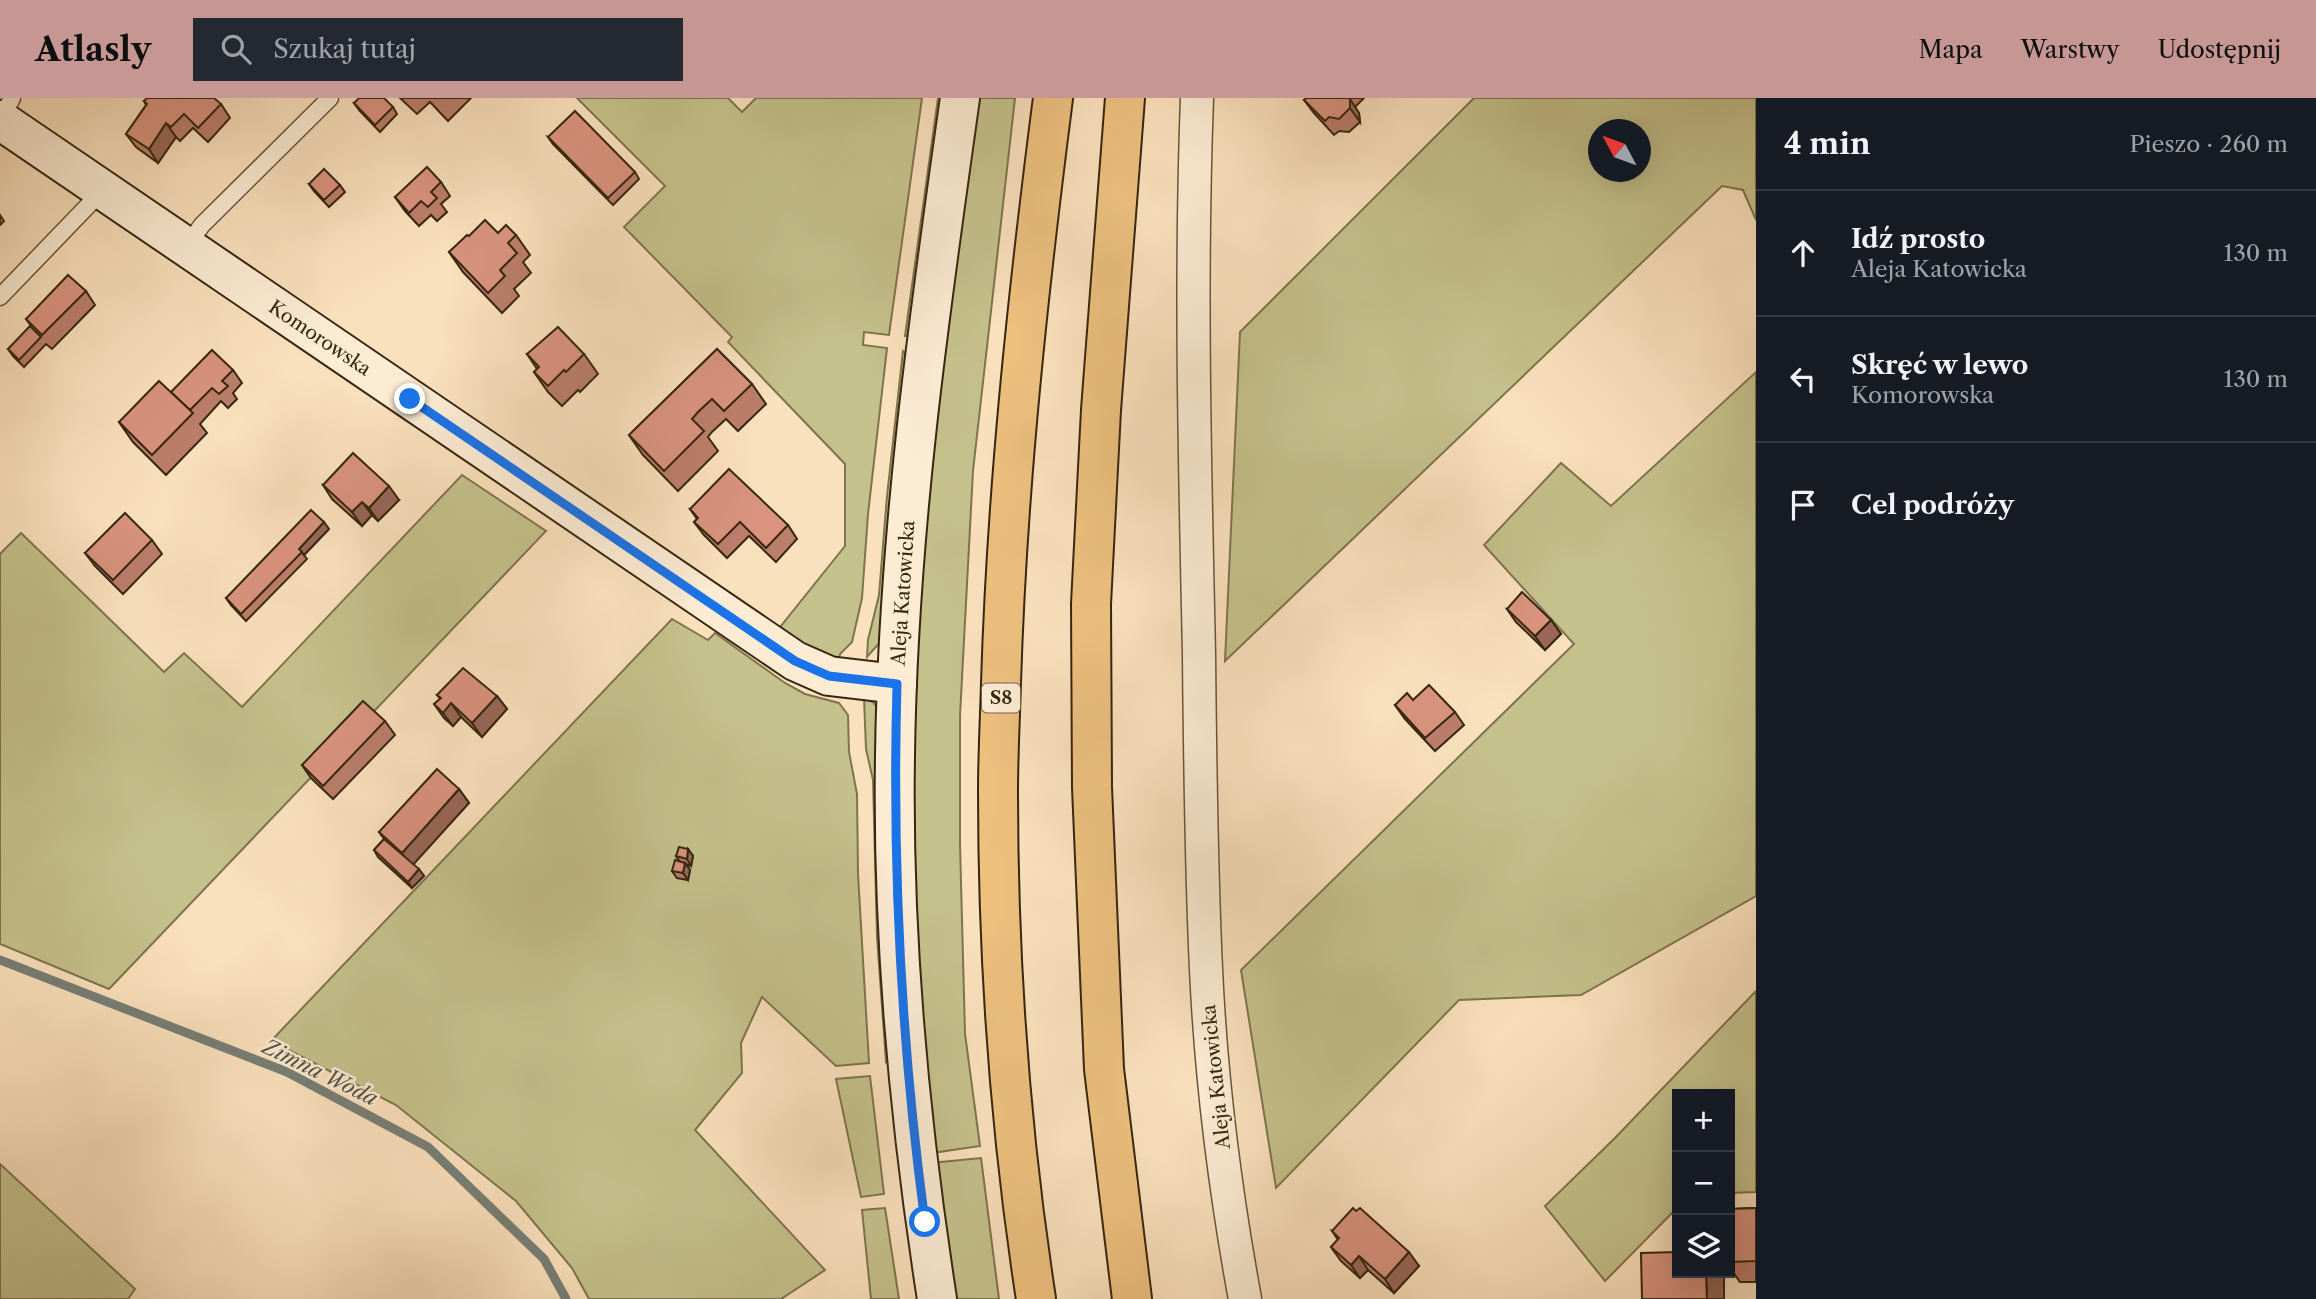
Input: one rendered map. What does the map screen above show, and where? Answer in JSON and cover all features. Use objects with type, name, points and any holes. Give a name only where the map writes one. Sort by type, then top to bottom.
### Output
[{"type":"highway","name":"S8","points":[[1036,1299],[1010,1090],[1001,947],[998,790],[1004,601],[1019,396],[1053,98]]},
{"type":"highway","points":[[1125,98],[1098,452],[1091,604],[1092,787],[1104,1069],[1132,1299]]},
{"type":"street","name":"Aleja Katowicka","points":[[937,1299],[915,1143],[901,975],[895,831],[897,684],[915,429],[960,98]]},
{"type":"street","name":"Aleja Katowicka","points":[[1197,98],[1193,214],[1194,333],[1206,972],[1214,1085],[1245,1299]]},
{"type":"street","name":"Komorowska","points":[[0,120],[795,661],[829,676],[897,684]]},
{"type":"lane","points":[[0,120],[12,98]]},
{"type":"lane","points":[[186,247],[202,225],[330,98]]},
{"type":"lane","points":[[0,297],[103,190]]},
{"type":"shaded area","points":[[577,98],[728,98],[742,112],[756,98],[922,98],[889,335],[864,332],[863,345],[887,348],[868,514],[862,598],[852,642],[840,654],[839,661],[777,631],[845,546],[845,464],[728,342],[732,337],[624,227],[665,186]]},
{"type":"shaded area","points":[[938,98],[947,98],[910,335],[905,336]]},
{"type":"shaded area","points":[[976,98],[1015,98],[973,471],[960,716],[965,1034],[980,1146],[932,1153],[911,906],[918,597],[931,430]]},
{"type":"shaded area","points":[[1474,98],[1756,98],[1756,220],[1743,190],[1722,186],[1225,661],[1240,332]]},
{"type":"shaded area","points":[[903,351],[908,355],[882,640],[867,657],[868,640],[879,595]]},
{"type":"shaded area","points":[[1756,372],[1756,896],[1581,995],[1459,1000],[1276,1188],[1241,970],[1574,644],[1484,545],[1561,463],[1611,506]]},
{"type":"shaded area","points":[[462,475],[546,531],[109,989],[0,944],[0,554],[21,533],[164,672],[184,653],[242,707]]},
{"type":"shaded area","points":[[672,619],[708,640],[715,633],[785,683],[805,694],[839,703],[848,715],[849,752],[857,794],[858,874],[869,1063],[836,1066],[762,997],[741,1043],[742,1073],[695,1130],[825,1270],[781,1299],[589,1299],[572,1268],[516,1201],[396,1105],[271,1041]]},
{"type":"shaded area","points":[[864,698],[873,702],[880,711],[890,1058],[886,1062],[877,937],[873,780],[866,749]]},
{"type":"shaded area","points":[[1756,991],[1756,1192],[1735,1193],[1735,1089],[1672,1089],[1672,1213],[1605,1281],[1545,1206],[1615,1138]]},
{"type":"shaded area","points":[[870,1076],[884,1194],[861,1197],[836,1079]]},
{"type":"shaded area","points":[[981,1158],[999,1299],[953,1299],[931,1163]]},
{"type":"shaded area","points":[[0,1164],[135,1289],[128,1299],[0,1299]]},
{"type":"shaded area","points":[[885,1208],[899,1299],[871,1299],[862,1210]]},
{"type":"building","points":[[147,98],[214,98],[221,104],[198,128],[184,114],[171,127],[166,123],[149,149],[126,134],[147,104],[144,101]]},
{"type":"building","points":[[359,98],[384,98],[393,107],[375,125],[354,103]]},
{"type":"building","points":[[1348,98],[1350,108],[1339,119],[1329,117],[1325,121],[1304,100]]},
{"type":"building","points":[[575,111],[635,172],[608,198],[548,137]]},
{"type":"building","points":[[427,167],[441,182],[431,192],[437,198],[428,207],[421,201],[409,213],[395,197]]},
{"type":"building","points":[[324,169],[340,185],[324,200],[309,184]]},
{"type":"building","points":[[485,220],[498,233],[506,225],[516,235],[508,243],[517,253],[500,270],[505,276],[488,293],[449,252]]},
{"type":"building","points":[[68,275],[86,291],[42,335],[26,319]]},
{"type":"building","points":[[30,326],[41,337],[19,360],[8,349]]},
{"type":"building","points":[[558,327],[584,354],[548,386],[534,372],[539,367],[527,354]]},
{"type":"building","points":[[717,349],[752,384],[724,411],[712,399],[698,412],[692,419],[704,431],[664,471],[629,435]]},
{"type":"building","points":[[212,350],[233,370],[222,381],[228,386],[219,394],[212,388],[190,410],[171,392]]},
{"type":"building","points":[[159,381],[193,413],[152,455],[119,422]]},
{"type":"building","points":[[353,453],[389,486],[369,508],[362,502],[352,512],[323,485]]},
{"type":"building","points":[[729,469],[788,525],[766,548],[740,522],[718,544],[694,522],[698,518],[690,509]]},
{"type":"building","points":[[311,510],[324,522],[299,549],[302,552],[241,614],[226,598]]},
{"type":"building","points":[[125,513],[152,540],[113,580],[85,553]]},
{"type":"building","points":[[1522,592],[1551,620],[1535,636],[1507,609]]},
{"type":"building","points":[[463,668],[497,696],[472,723],[451,703],[443,713],[434,704],[441,698],[437,695]]},
{"type":"building","points":[[1429,685],[1455,712],[1425,738],[1395,705],[1407,693],[1413,700]]},
{"type":"building","points":[[363,701],[385,721],[323,786],[302,765]]},
{"type":"building","points":[[437,769],[459,789],[402,853],[379,832]]},
{"type":"building","points":[[384,839],[419,869],[408,882],[374,850]]},
{"type":"building","points":[[679,847],[688,849],[687,859],[676,856]]},
{"type":"building","points":[[675,860],[685,863],[683,873],[672,871]]},
{"type":"building","points":[[1353,1208],[1356,1211],[1360,1208],[1409,1252],[1385,1279],[1359,1256],[1351,1265],[1331,1247],[1339,1238],[1332,1231]]},
{"type":"building","points":[[1756,1208],[1756,1261],[1735,1262],[1735,1209]]},
{"type":"building","points":[[1672,1252],[1672,1278],[1706,1278],[1707,1299],[1642,1299],[1641,1253]]},
{"type":"waterway","name":"Zimna Woda","points":[[0,960],[287,1072],[428,1147],[544,1259],[566,1299]]},
{"type":"route","points":[[410,399],[795,661],[829,676],[897,684],[897,912],[907,1066],[925,1222]]}]
